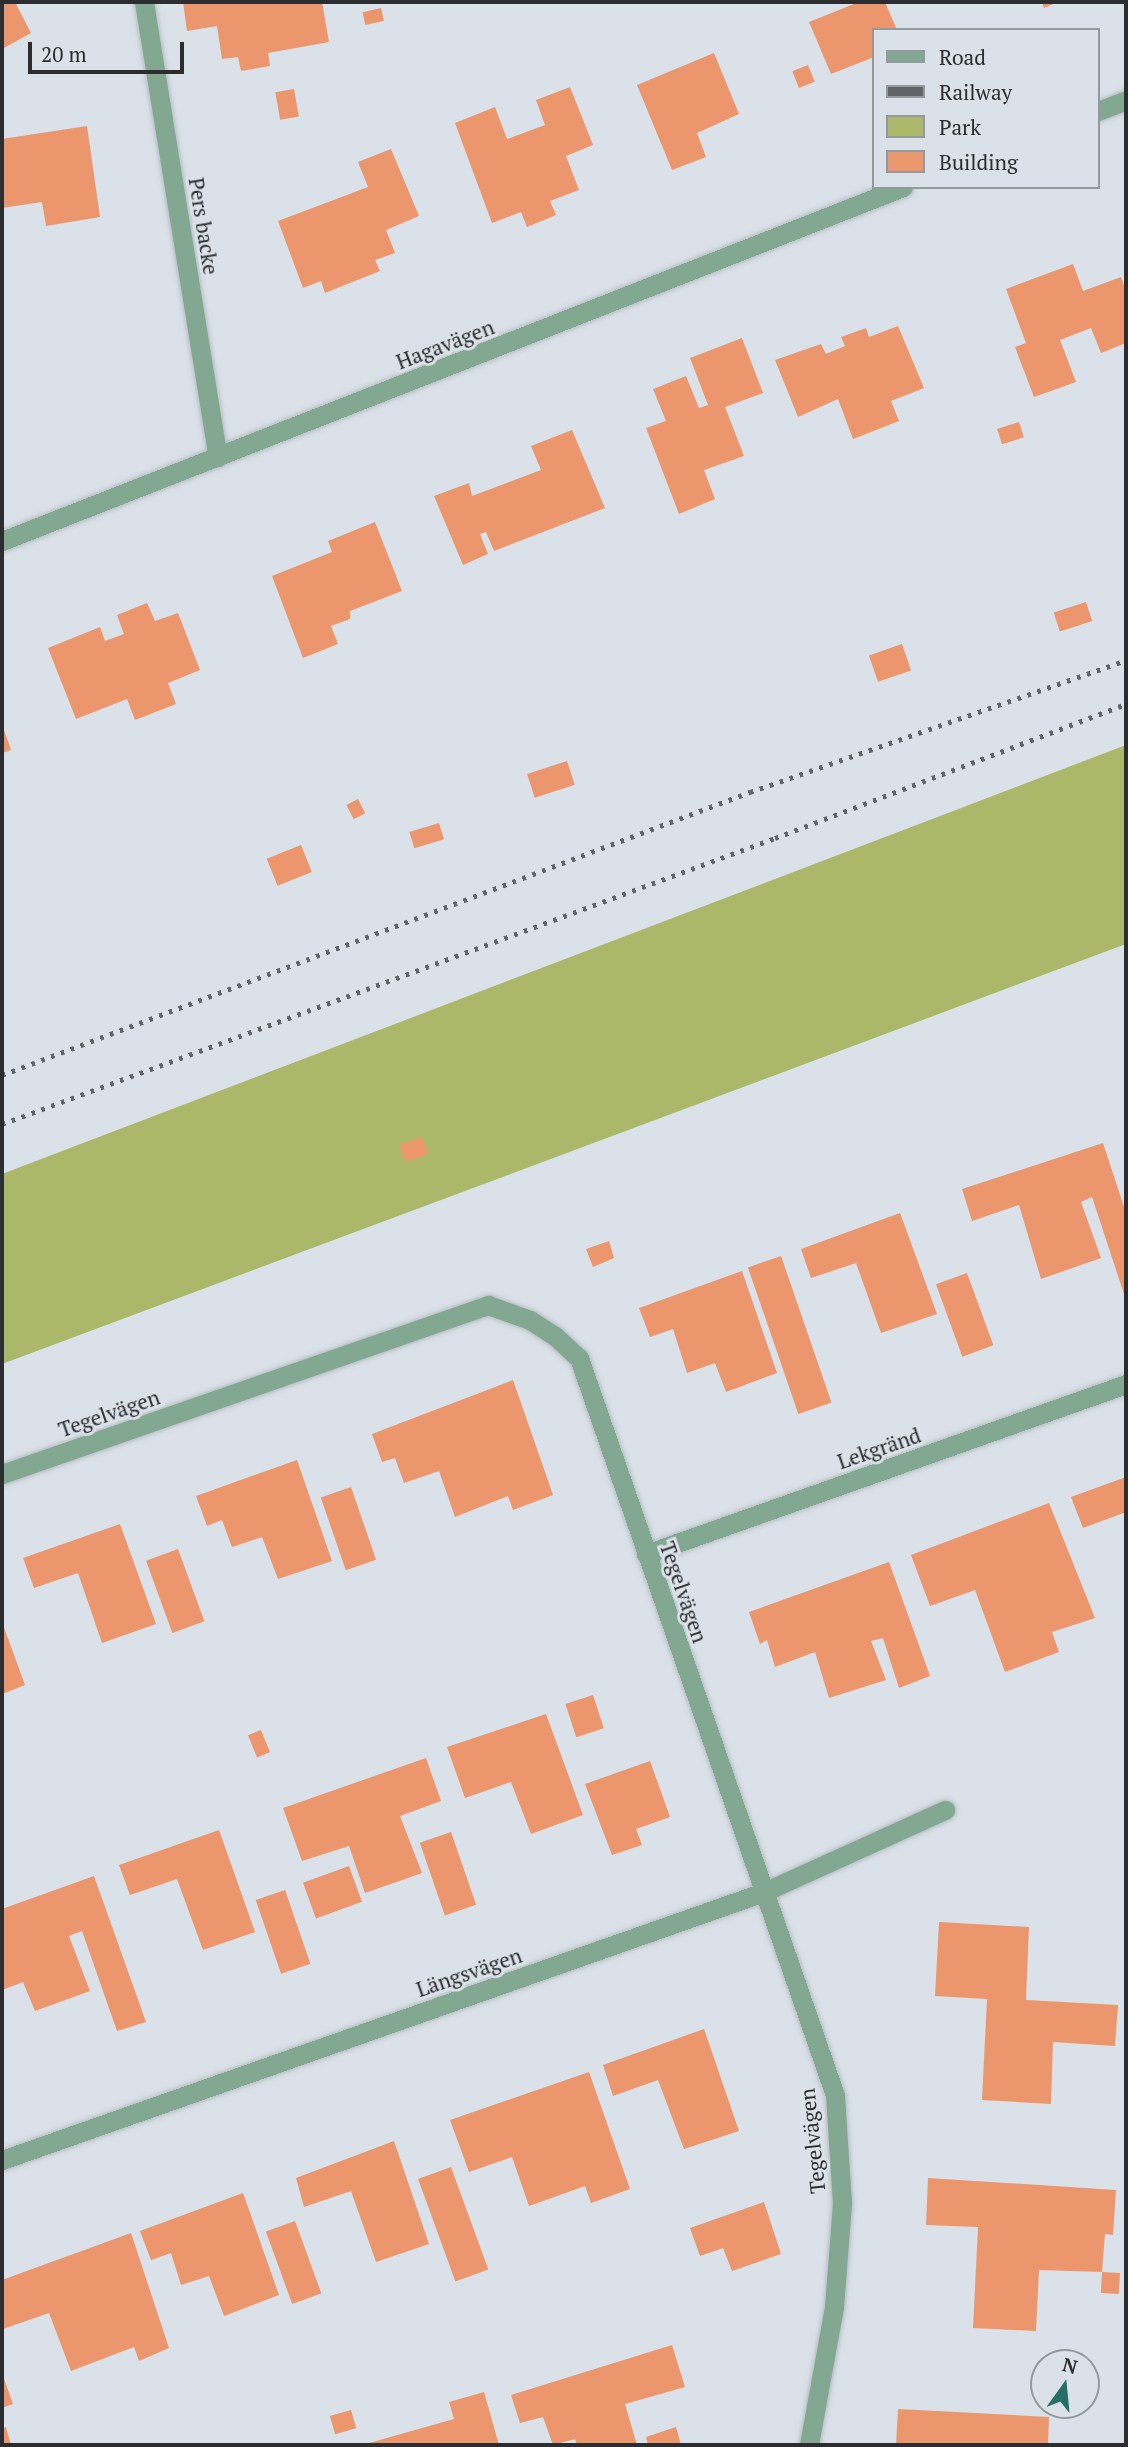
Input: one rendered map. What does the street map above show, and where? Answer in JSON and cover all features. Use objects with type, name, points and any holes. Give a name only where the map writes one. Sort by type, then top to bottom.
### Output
[{"type":"street","name":"Pers backe","points":[[144,2],[218,457]]},
{"type":"street","points":[[1100,110],[1126,100]]},
{"type":"street","name":"Hagavägen","points":[[2,541],[898,189]]},
{"type":"street","name":"Tegelvägen","points":[[2,1474],[488,1305],[530,1320],[555,1336],[579,1358],[835,2095],[842,2203],[834,2307],[809,2445]]},
{"type":"street","name":"Lekgränd","points":[[646,1554],[1126,1384]]},
{"type":"street","name":"Längsvägen","points":[[2,2160],[764,1892],[945,1810]]},
{"type":"green space","points":[[1126,745],[1126,944],[2,1364],[2,1174]]},
{"type":"building","points":[[2,2],[15,2],[31,33],[2,49]]},
{"type":"building","points":[[183,2],[322,2],[329,42],[268,53],[270,66],[241,71],[238,57],[222,59],[217,26],[187,31]]},
{"type":"building","points":[[859,2],[885,2],[896,28],[872,28],[872,58],[831,74],[809,22]]},
{"type":"building","points":[[1042,2],[1058,2],[1044,8]]},
{"type":"building","points":[[381,8],[384,21],[365,25],[362,12]]},
{"type":"building","points":[[714,53],[739,114],[697,133],[706,157],[672,170],[637,85]]},
{"type":"building","points":[[808,65],[815,82],[799,88],[792,71]]},
{"type":"building","points":[[570,87],[593,145],[566,156],[579,190],[550,201],[556,215],[527,227],[521,212],[492,223],[455,123],[495,107],[507,139],[545,125],[536,100]]},
{"type":"building","points":[[294,89],[299,117],[280,120],[275,92]]},
{"type":"building","points":[[87,126],[100,217],[46,226],[42,202],[2,208],[2,139]]},
{"type":"building","points":[[391,149],[419,216],[386,230],[395,253],[375,260],[380,271],[325,293],[321,281],[303,288],[278,221],[368,187],[358,162]]},
{"type":"building","points":[[1073,264],[1083,291],[1121,277],[1126,291],[1126,343],[1101,353],[1091,328],[1060,340],[1076,382],[1034,397],[1015,347],[1026,343],[1006,289]]},
{"type":"building","points":[[898,326],[924,388],[891,401],[899,421],[853,439],[838,399],[798,417],[775,360],[821,344],[826,354],[845,346],[841,337],[866,328],[869,337]]},
{"type":"building","points":[[742,338],[763,393],[725,407],[744,456],[704,470],[715,499],[679,514],[646,428],[666,421],[653,389],[686,376],[699,408],[708,405],[690,358]]},
{"type":"building","points":[[1019,422],[1024,437],[1002,444],[997,429]]},
{"type":"building","points":[[572,430],[605,508],[494,551],[486,532],[480,534],[488,554],[463,565],[434,496],[469,483],[472,496],[541,470],[531,446]]},
{"type":"building","points":[[375,522],[402,591],[350,611],[350,619],[331,626],[338,644],[303,658],[272,576],[332,552],[328,541]]},
{"type":"building","points":[[1086,602],[1092,621],[1060,632],[1054,613]]},
{"type":"building","points":[[147,603],[155,621],[178,613],[200,670],[168,683],[176,704],[135,720],[127,699],[76,719],[48,648],[100,627],[105,641],[124,634],[117,615]]},
{"type":"building","points":[[902,644],[911,670],[878,682],[869,655]]},
{"type":"building","points":[[2,724],[11,750],[2,753]]},
{"type":"building","points":[[567,761],[575,785],[535,798],[527,774]]},
{"type":"building","points":[[358,799],[365,813],[354,819],[346,805]]},
{"type":"building","points":[[439,823],[444,839],[414,848],[409,832]]},
{"type":"building","points":[[301,845],[312,872],[278,886],[267,859]]},
{"type":"building","points":[[422,1137],[428,1154],[405,1162],[399,1145]]},
{"type":"building","points":[[1103,1143],[1126,1213],[1126,1300],[1092,1197],[1081,1202],[1101,1258],[1041,1279],[1019,1205],[972,1221],[962,1189]]},
{"type":"building","points":[[900,1213],[937,1314],[881,1333],[856,1263],[811,1278],[801,1249]]},
{"type":"building","points":[[609,1241],[614,1258],[593,1267],[586,1249]]},
{"type":"building","points":[[781,1256],[831,1403],[798,1414],[748,1267]]},
{"type":"building","points":[[742,1271],[777,1373],[726,1392],[715,1363],[687,1373],[673,1329],[650,1337],[639,1308]]},
{"type":"building","points":[[967,1273],[993,1345],[962,1357],[936,1284]]},
{"type":"building","points":[[513,1380],[553,1495],[513,1510],[508,1496],[455,1517],[439,1471],[404,1483],[395,1458],[382,1462],[372,1434]]},
{"type":"building","points":[[297,1460],[332,1561],[278,1579],[262,1537],[232,1547],[222,1520],[207,1526],[196,1496]]},
{"type":"building","points":[[1126,1477],[1126,1512],[1083,1528],[1071,1497]]},
{"type":"building","points":[[351,1487],[376,1560],[346,1570],[321,1497]]},
{"type":"building","points":[[1049,1503],[1095,1618],[1052,1632],[1059,1652],[1005,1672],[975,1590],[930,1606],[911,1555]]},
{"type":"building","points":[[120,1524],[156,1624],[102,1643],[78,1573],[34,1588],[23,1558]]},
{"type":"building","points":[[178,1549],[204,1621],[172,1633],[146,1561]]},
{"type":"building","points":[[889,1562],[930,1676],[899,1688],[883,1638],[871,1641],[886,1680],[829,1698],[815,1652],[775,1667],[767,1640],[760,1644],[749,1612]]},
{"type":"building","points":[[2,1622],[25,1685],[2,1694]]},
{"type":"building","points":[[593,1695],[604,1728],[576,1737],[565,1704]]},
{"type":"building","points":[[546,1714],[583,1815],[531,1834],[511,1782],[465,1798],[447,1747]]},
{"type":"building","points":[[261,1730],[270,1752],[257,1757],[248,1735]]},
{"type":"building","points":[[426,1758],[441,1801],[400,1816],[422,1873],[365,1893],[349,1846],[302,1861],[283,1808]]},
{"type":"building","points":[[650,1761],[670,1817],[636,1829],[642,1845],[612,1855],[585,1784]]},
{"type":"building","points":[[219,1830],[255,1932],[203,1950],[177,1879],[130,1895],[119,1865]]},
{"type":"building","points":[[451,1832],[476,1905],[445,1916],[420,1843]]},
{"type":"building","points":[[349,1866],[362,1902],[316,1918],[303,1883]]},
{"type":"building","points":[[94,1876],[146,2022],[117,2031],[82,1931],[69,1936],[90,1991],[35,2011],[23,1982],[2,1990],[2,1909]]},
{"type":"building","points":[[285,1890],[310,1964],[281,1974],[256,1900]]},
{"type":"building","points":[[939,1922],[1029,1927],[1026,2000],[1118,2005],[1115,2046],[1053,2042],[1051,2104],[982,2100],[987,1999],[935,1996]]},
{"type":"building","points":[[704,2029],[739,2131],[684,2149],[658,2080],[613,2096],[603,2065]]},
{"type":"building","points":[[589,2072],[630,2189],[591,2203],[585,2186],[529,2206],[512,2157],[469,2172],[450,2120]]},
{"type":"building","points":[[394,2141],[429,2244],[376,2262],[351,2191],[304,2207],[296,2178]]},
{"type":"building","points":[[451,2167],[488,2269],[455,2281],[418,2179]]},
{"type":"building","points":[[928,2178],[1116,2190],[1113,2235],[1105,2234],[1102,2272],[1039,2270],[1036,2331],[973,2328],[978,2227],[926,2225]]},
{"type":"building","points":[[243,2193],[279,2295],[224,2316],[209,2276],[181,2285],[171,2253],[151,2260],[140,2231]]},
{"type":"building","points":[[764,2202],[781,2254],[732,2271],[723,2248],[700,2256],[690,2228]]},
{"type":"building","points":[[295,2221],[321,2293],[292,2304],[266,2232]]},
{"type":"building","points":[[131,2233],[169,2348],[139,2361],[134,2347],[71,2371],[49,2313],[3,2329],[2,2280]]},
{"type":"building","points":[[1102,2272],[1120,2273],[1119,2294],[1101,2293]]},
{"type":"building","points":[[672,2345],[685,2387],[625,2404],[637,2445],[577,2445],[575,2439],[553,2445],[543,2417],[520,2423],[511,2395]]},
{"type":"building","points":[[2,2373],[13,2404],[2,2408]]},
{"type":"building","points":[[484,2392],[499,2445],[362,2445],[454,2419],[449,2402]]},
{"type":"building","points":[[898,2409],[1049,2419],[1048,2445],[896,2445]]},
{"type":"building","points":[[351,2410],[356,2428],[335,2434],[330,2416]]},
{"type":"building","points":[[6,2427],[11,2445],[2,2445],[2,2429]]},
{"type":"building","points":[[676,2427],[681,2445],[648,2445],[646,2437]]},
{"type":"railway","points":[[2,1075],[750,792],[1126,660]]},
{"type":"railway","points":[[2,1124],[775,838],[1126,704]]}]
